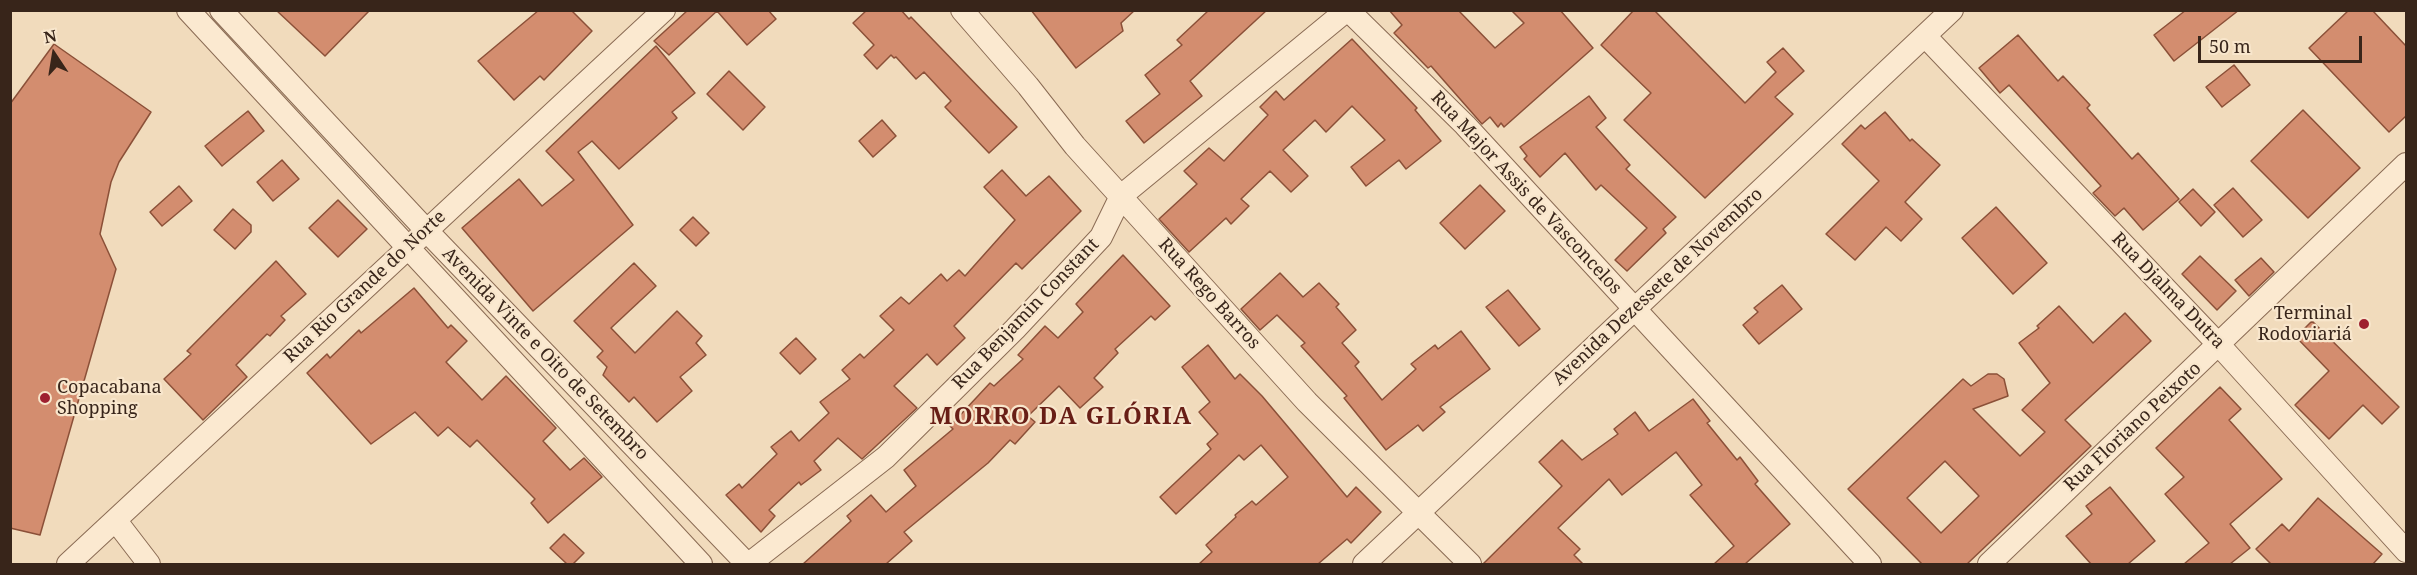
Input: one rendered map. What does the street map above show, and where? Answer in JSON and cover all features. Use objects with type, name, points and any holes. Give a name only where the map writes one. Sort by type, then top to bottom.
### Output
[{"type":"street","name":"Avenida Vinte e Oito de Setembro","points":[[188,10],[701,564]]},
{"type":"street","name":"Avenida Vinte e Oito de Setembro","points":[[221,10],[426,230],[748,564]]},
{"type":"street","name":"Rua Rio Grande do Norte","points":[[68,564],[663,10]]},
{"type":"street","name":"Rua Rego Barros","points":[[962,10],[1120,196],[1307,402],[1470,564]]},
{"type":"street","name":"Rua Benjamin Constant","points":[[748,564],[886,457],[1007,337],[1101,237],[1120,196],[1348,10]]},
{"type":"street","name":"Rua Major Assis de Vasconcelos","points":[[1348,10],[1465,125],[1519,187],[1635,308],[1870,564]]},
{"type":"street","name":"Avenida Dezessete de Novembro","points":[[1364,564],[1952,10]]},
{"type":"street","name":"Rua Djalma Dutra","points":[[1924,36],[2220,346],[2406,551]]},
{"type":"street","points":[[258,85],[278,69]]},
{"type":"street","name":"Rua Floriano Peixoto","points":[[1989,564],[2106,451],[2220,346],[2406,164]]},
{"type":"street","points":[[116,521],[149,564]]},
{"type":"building","points":[[276,10],[370,10],[325,56]]},
{"type":"building","points":[[539,10],[571,10],[592,31],[544,80],[540,76],[514,100],[478,61]]},
{"type":"building","points":[[688,10],[768,10],[776,19],[747,45],[717,11],[669,55],[654,41]]},
{"type":"building","points":[[867,10],[901,10],[909,19],[911,17],[1017,127],[989,153],[945,107],[951,101],[924,72],[916,79],[896,57],[891,55],[877,69],[864,55],[874,45],[853,23]]},
{"type":"building","points":[[1031,10],[1135,10],[1121,23],[1123,31],[1076,68]]},
{"type":"building","points":[[1209,10],[1267,10],[1190,81],[1202,96],[1144,143],[1126,121],[1160,94],[1145,75],[1182,45],[1177,40]]},
{"type":"building","points":[[1389,10],[1458,10],[1495,48],[1524,23],[1511,10],[1560,10],[1593,48],[1504,127],[1501,123],[1498,127],[1490,117],[1482,124],[1431,66],[1428,68],[1394,33],[1402,25]]},
{"type":"building","points":[[1634,10],[1654,10],[1745,103],[1776,72],[1767,62],[1783,48],[1804,71],[1775,97],[1793,114],[1705,198],[1624,120],[1651,93],[1601,45]]},
{"type":"building","points":[[2186,10],[2239,10],[2174,61],[2154,35]]},
{"type":"building","points":[[2349,10],[2372,10],[2406,46],[2406,116],[2389,132],[2309,48]]},
{"type":"building","points":[[2018,35],[2058,81],[2063,76],[2090,105],[2087,108],[2132,159],[2138,153],[2179,199],[2143,230],[2124,208],[2115,216],[2093,193],[2101,186],[2009,85],[2000,93],[1979,68]]},
{"type":"building","points":[[1352,39],[1417,108],[1415,110],[1441,141],[1406,169],[1399,160],[1366,186],[1351,167],[1385,140],[1352,106],[1326,132],[1315,120],[1283,150],[1308,176],[1291,192],[1270,171],[1241,199],[1249,206],[1231,224],[1226,218],[1189,252],[1159,219],[1197,184],[1184,171],[1209,148],[1224,161],[1268,115],[1260,107],[1276,91],[1284,100]]},
{"type":"building","name":"Copacabana Shopping","points":[[54,44],[151,112],[119,162],[111,182],[100,234],[116,269],[40,535],[10,528],[10,104]]},
{"type":"building","points":[[656,46],[695,93],[672,112],[677,118],[619,169],[592,141],[578,152],[633,225],[533,311],[462,228],[519,179],[542,206],[574,180],[546,151]]},
{"type":"building","points":[[2234,65],[2250,85],[2222,107],[2206,87]]},
{"type":"building","points":[[729,71],[765,107],[743,130],[707,94]]},
{"type":"building","points":[[1589,96],[1606,118],[1596,127],[1630,165],[1626,169],[1676,217],[1663,229],[1666,233],[1627,271],[1615,260],[1647,228],[1601,185],[1596,190],[1565,153],[1540,177],[1524,159],[1527,156],[1520,147]]},
{"type":"building","points":[[2303,110],[2360,168],[2308,218],[2251,161]]},
{"type":"building","points":[[248,111],[264,131],[222,166],[205,146]]},
{"type":"building","points":[[1885,112],[1910,141],[1912,139],[1940,165],[1905,202],[1922,219],[1901,241],[1886,227],[1855,260],[1826,234],[1879,181],[1842,144],[1861,125],[1865,129]]},
{"type":"building","points":[[882,120],[896,136],[873,157],[859,141]]},
{"type":"building","points":[[282,160],[299,179],[273,201],[257,182]]},
{"type":"building","points":[[1002,170],[1026,196],[1049,176],[1081,211],[1022,269],[1016,263],[954,326],[965,338],[937,365],[927,354],[894,386],[917,408],[862,459],[838,438],[814,461],[821,470],[801,485],[799,482],[769,510],[775,516],[761,532],[726,495],[739,484],[742,488],[777,454],[771,447],[791,431],[799,441],[829,413],[820,402],[850,379],[842,370],[860,354],[864,358],[894,330],[880,316],[901,297],[909,304],[941,274],[947,281],[959,270],[965,276],[1015,220],[984,187]]},
{"type":"building","points":[[1480,185],[1505,211],[1465,249],[1440,223]]},
{"type":"building","points":[[179,186],[192,201],[162,226],[150,212]]},
{"type":"building","points":[[2233,188],[2262,220],[2243,237],[2214,205]]},
{"type":"building","points":[[2193,189],[2215,212],[2201,226],[2179,202]]},
{"type":"building","points":[[338,200],[367,229],[338,257],[309,228]]},
{"type":"building","points":[[1996,207],[2047,263],[2013,294],[1962,238]]},
{"type":"building","points":[[233,209],[251,225],[251,232],[235,249],[214,230]]},
{"type":"building","points":[[693,217],[709,233],[696,246],[680,230]]},
{"type":"building","points":[[1123,255],[1170,306],[1155,320],[1151,316],[1115,349],[1118,353],[1094,378],[1103,387],[1080,408],[1059,386],[1028,416],[1035,422],[1015,444],[1010,440],[988,463],[904,532],[912,541],[886,564],[803,564],[851,521],[847,516],[871,495],[886,512],[916,486],[904,470],[953,429],[950,426],[990,383],[994,386],[1023,359],[1018,355],[1045,326],[1058,338],[1083,312],[1076,304]]},
{"type":"building","points":[[2200,256],[2236,291],[2217,310],[2182,274]]},
{"type":"building","points":[[2261,258],[2274,272],[2249,296],[2235,280]]},
{"type":"building","points":[[276,261],[306,294],[281,316],[285,320],[270,336],[267,334],[236,365],[247,377],[203,420],[164,379],[191,354],[187,351]]},
{"type":"building","points":[[634,263],[656,286],[611,328],[635,353],[677,311],[702,336],[696,343],[706,355],[680,377],[692,391],[657,422],[634,397],[629,402],[603,375],[607,367],[597,357],[603,351],[574,321]]},
{"type":"building","points":[[1280,273],[1303,297],[1319,283],[1339,304],[1336,307],[1356,330],[1342,343],[1359,362],[1355,366],[1382,400],[1416,369],[1411,364],[1435,345],[1438,349],[1461,331],[1490,369],[1440,407],[1445,412],[1423,431],[1418,425],[1386,450],[1344,398],[1347,396],[1301,346],[1305,343],[1277,315],[1260,330],[1241,309]]},
{"type":"building","points":[[1782,285],[1802,309],[1759,344],[1743,325],[1758,312],[1754,308]]},
{"type":"building","points":[[414,288],[448,328],[451,325],[467,341],[446,362],[482,400],[506,376],[556,428],[543,441],[570,470],[584,458],[602,477],[548,523],[531,503],[535,499],[477,440],[470,447],[448,427],[438,436],[415,412],[371,444],[307,373],[327,354],[330,358],[359,330],[361,333]]},
{"type":"building","points":[[1508,290],[1540,329],[1519,346],[1486,307]]},
{"type":"building","points":[[2059,306],[2093,343],[2125,313],[2151,341],[2065,420],[2091,446],[1967,564],[1922,564],[1848,489],[1963,379],[1971,386],[1988,374],[1997,374],[2004,379],[2008,396],[1973,409],[2020,456],[2045,432],[2022,410],[2050,383],[2019,343],[2039,328],[2037,326]],"holes":[[[1945,461],[1979,496],[1941,533],[1907,498]]]},
{"type":"building","points":[[2312,321],[2399,407],[2382,424],[2363,405],[2329,439],[2295,405],[2329,371],[2296,337]]},
{"type":"building","points":[[796,338],[816,359],[800,374],[780,353]]},
{"type":"building","points":[[1208,345],[1235,379],[1240,374],[1262,396],[1347,497],[1356,487],[1381,512],[1351,543],[1347,539],[1318,564],[1199,564],[1212,552],[1206,545],[1236,517],[1235,515],[1252,501],[1256,505],[1288,477],[1261,445],[1244,460],[1239,455],[1176,514],[1160,497],[1211,449],[1207,444],[1218,434],[1199,412],[1210,402],[1182,367]]},
{"type":"building","points":[[2220,387],[2241,409],[2229,420],[2282,479],[2230,524],[2250,548],[2230,564],[2184,564],[2209,543],[2165,494],[2184,477],[2156,448]]},
{"type":"building","points":[[1693,399],[1710,421],[1707,423],[1737,460],[1740,457],[1758,481],[1755,484],[1790,524],[1745,564],[1714,564],[1734,546],[1690,495],[1702,485],[1676,452],[1622,495],[1609,479],[1558,528],[1580,549],[1574,555],[1583,564],[1483,564],[1562,486],[1539,462],[1562,440],[1582,460],[1618,434],[1614,429],[1635,412],[1649,431]]},
{"type":"building","points":[[2110,487],[2155,541],[2128,564],[2091,564],[2066,536],[2092,514],[2086,506]]},
{"type":"building","points":[[2318,498],[2382,554],[2373,564],[2271,564],[2256,549],[2282,524],[2289,531]]},
{"type":"building","points":[[564,534],[584,553],[573,564],[567,564],[550,548]]},
{"type":"place","name":"Terminal Rodoviariá","points":[[2364,324]]},
{"type":"place","name":"Copacabana Shopping","points":[[45,398]]},
{"type":"district","name":"MORRO DA GLÓRIA","points":[[1061,417]]}]
